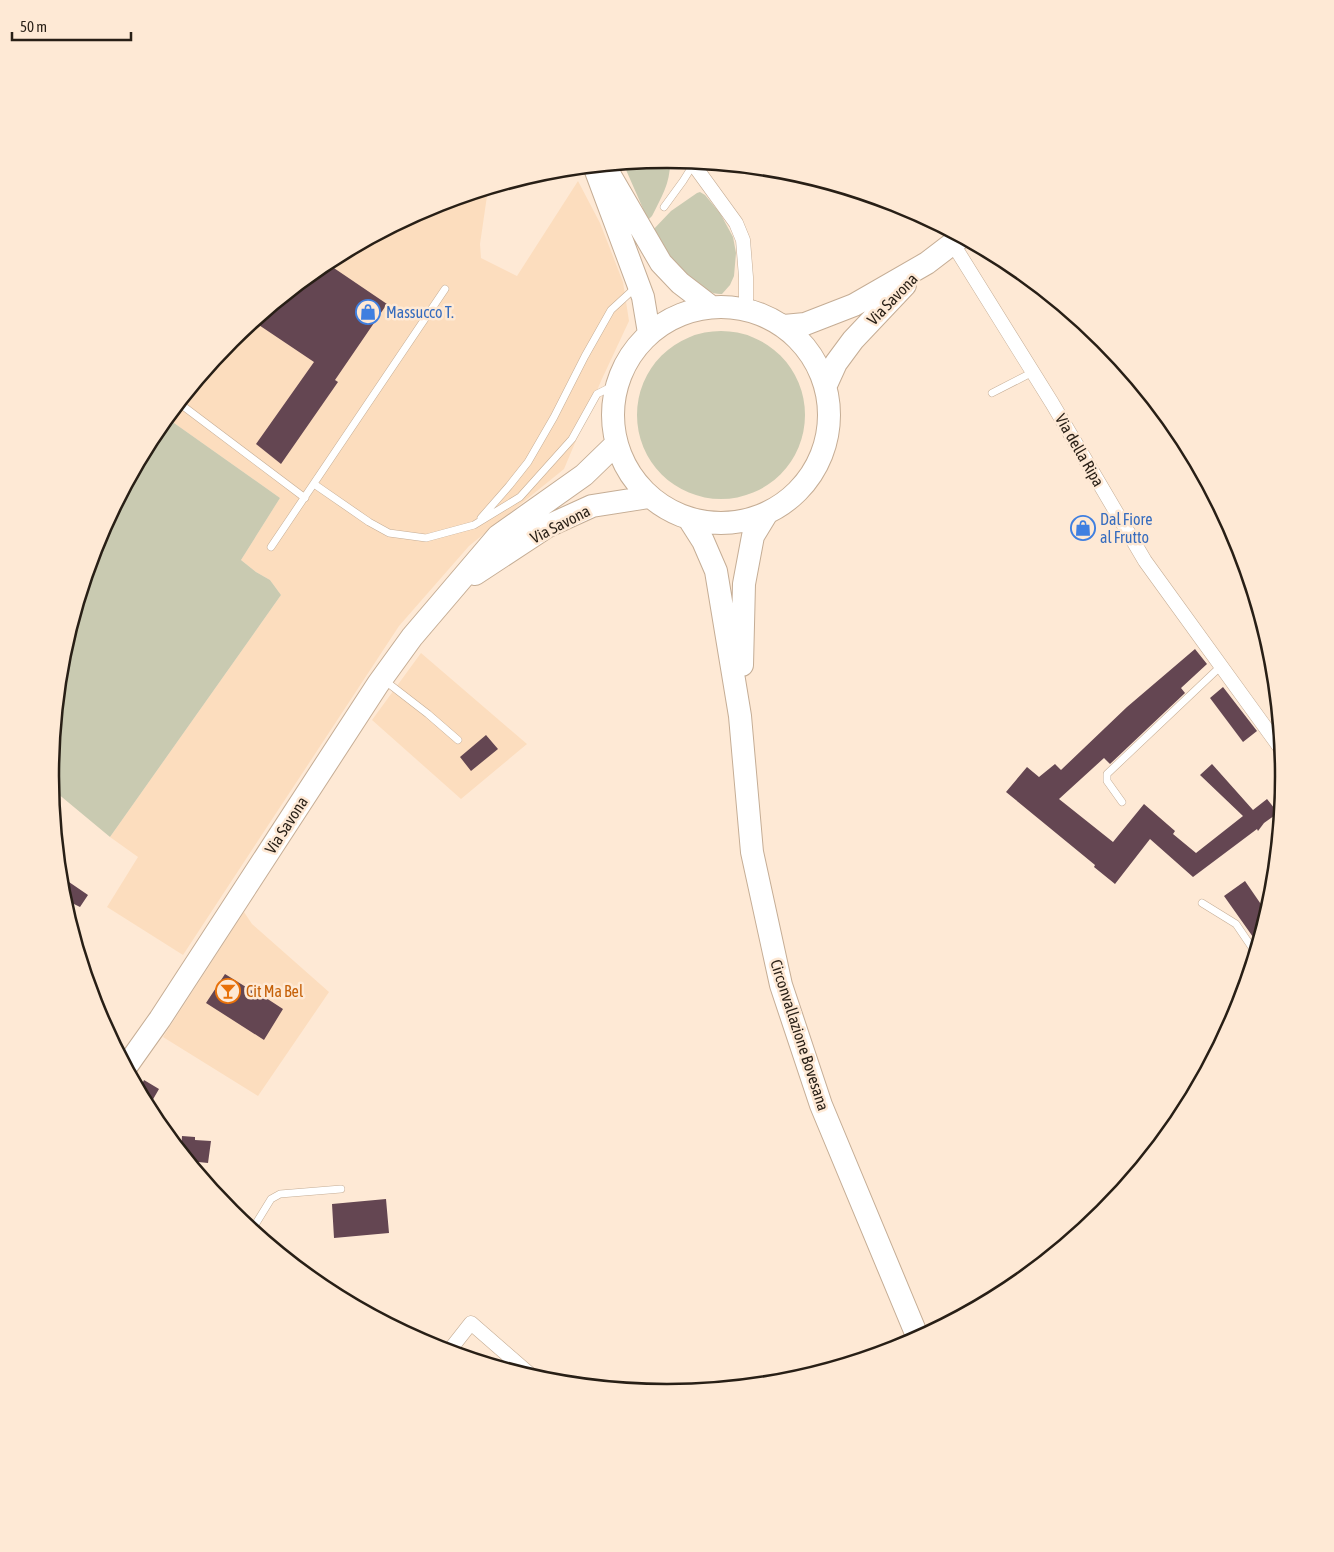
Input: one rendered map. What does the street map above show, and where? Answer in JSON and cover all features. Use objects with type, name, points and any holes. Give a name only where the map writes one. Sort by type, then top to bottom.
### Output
[{"type":"main road","points":[[606,171],[619,210],[637,286],[642,297],[649,333]]},
{"type":"main road","points":[[597,172],[619,210],[660,263],[680,283],[710,306]]},
{"type":"main road","name":"Via Savona","points":[[784,326],[805,324],[854,305],[927,263],[956,241]]},
{"type":"main road","name":"Via Savona","points":[[826,385],[836,363],[852,340],[927,263]]},
{"type":"main road","points":[[710,306],[746,309],[766,315],[784,326],[802,342],[816,362],[826,385],[829,405],[829,426],[823,453],[810,477],[791,498],[768,513],[742,521],[716,523],[689,519],[668,510],[649,497],[635,481],[624,463],[616,444],[613,414],[617,384],[630,356],[649,333],[677,315],[710,306]]},
{"type":"main road","name":"Via Savona","points":[[130,1061],[160,1019],[382,678],[412,637],[498,536],[584,475],[616,444]]},
{"type":"main road","name":"Via Savona","points":[[453,589],[548,526],[592,506],[649,497]]},
{"type":"main road","name":"Circonvallazione Bovesana","points":[[740,716],[744,584],[753,536],[768,513]]},
{"type":"main road","name":"Circonvallazione Bovesana","points":[[689,519],[703,541],[716,571],[740,716],[752,852],[781,986],[821,1105],[915,1331]]},
{"type":"street","points":[[698,169],[736,223],[743,240],[746,309]]},
{"type":"street","name":"Via della Ripa","points":[[958,242],[1145,560],[1274,739]]},
{"type":"street","points":[[453,1345],[471,1322],[521,1367]]},
{"type":"lane","points":[[664,207],[691,169]]},
{"type":"lane","points":[[474,525],[528,462],[612,310],[637,286]]},
{"type":"lane","points":[[271,547],[446,289]]},
{"type":"lane","points":[[992,393],[1033,372]]},
{"type":"lane","points":[[314,484],[369,522],[390,533],[426,538],[474,525],[520,497],[572,439],[597,394],[617,384]]},
{"type":"lane","points":[[184,407],[304,498]]},
{"type":"lane","points":[[1122,802],[1107,782],[1107,774],[1221,666]]},
{"type":"lane","points":[[382,678],[458,740]]},
{"type":"lane","points":[[1202,903],[1236,924],[1251,946]]},
{"type":"lane","points":[[256,1224],[271,1199],[280,1194],[341,1189]]},
{"type":"shaded area","points":[[578,181],[600,223],[623,282],[629,321],[601,381],[564,469],[469,546],[399,626],[183,955],[107,907],[138,857],[110,837],[281,595],[270,580],[241,560],[280,498],[173,422],[210,375],[237,346],[297,293],[363,249],[398,230],[434,214],[487,195],[480,244],[481,258],[517,276]]},
{"type":"shaded area","points":[[421,653],[527,744],[461,799],[372,720]]},
{"type":"shaded area","points":[[244,912],[252,924],[329,992],[258,1096],[163,1037]]},
{"type":"green space","points":[[670,168],[665,189],[652,216],[648,220],[626,169]]},
{"type":"green space","points":[[700,192],[705,195],[720,213],[733,237],[736,253],[734,276],[730,285],[722,294],[716,294],[702,288],[682,272],[672,261],[652,231],[671,211]]},
{"type":"green space","points":[[729,331],[753,337],[781,355],[799,383],[804,399],[804,431],[799,447],[781,475],[768,485],[745,496],[713,499],[689,493],[661,475],[651,462],[640,439],[637,407],[643,383],[661,355],[674,345],[697,334]]},
{"type":"green space","points":[[173,422],[280,498],[241,560],[270,580],[281,595],[110,837],[59,795],[60,736],[70,657],[79,619],[105,543],[121,507],[140,472]]},
{"type":"building","points":[[333,267],[387,304],[335,380],[338,382],[281,464],[256,444],[314,362],[259,325],[297,293]]},
{"type":"building","points":[[1195,649],[1207,664],[1181,688],[1185,693],[1110,764],[1104,758],[1059,799],[1113,842],[1144,804],[1175,831],[1173,834],[1196,853],[1243,816],[1200,775],[1212,764],[1253,810],[1267,799],[1274,808],[1274,816],[1264,823],[1258,831],[1257,829],[1193,877],[1150,839],[1115,884],[1094,867],[1095,865],[1006,792],[1027,767],[1039,777],[1055,764],[1061,770],[1127,707]]},
{"type":"building","points":[[1223,687],[1257,731],[1243,742],[1210,698]]},
{"type":"building","points":[[486,735],[498,749],[471,771],[460,757]]},
{"type":"building","points":[[1245,881],[1262,905],[1254,938],[1224,896]]},
{"type":"building","points":[[68,883],[88,895],[80,907],[72,903]]},
{"type":"building","points":[[225,974],[283,1009],[264,1040],[206,1003]]},
{"type":"building","points":[[144,1080],[159,1089],[152,1100],[142,1084]]},
{"type":"building","points":[[182,1136],[195,1137],[195,1140],[211,1141],[208,1163],[197,1162],[182,1143]]},
{"type":"building","points":[[386,1199],[389,1233],[334,1238],[332,1204]]},
{"type":"place","name":"Massucco T.","points":[[368,312]]},
{"type":"place","name":"Dal Fiore al Frutto","points":[[1083,528]]},
{"type":"place","name":"Cit Ma Bel","points":[[228,991]]}]
